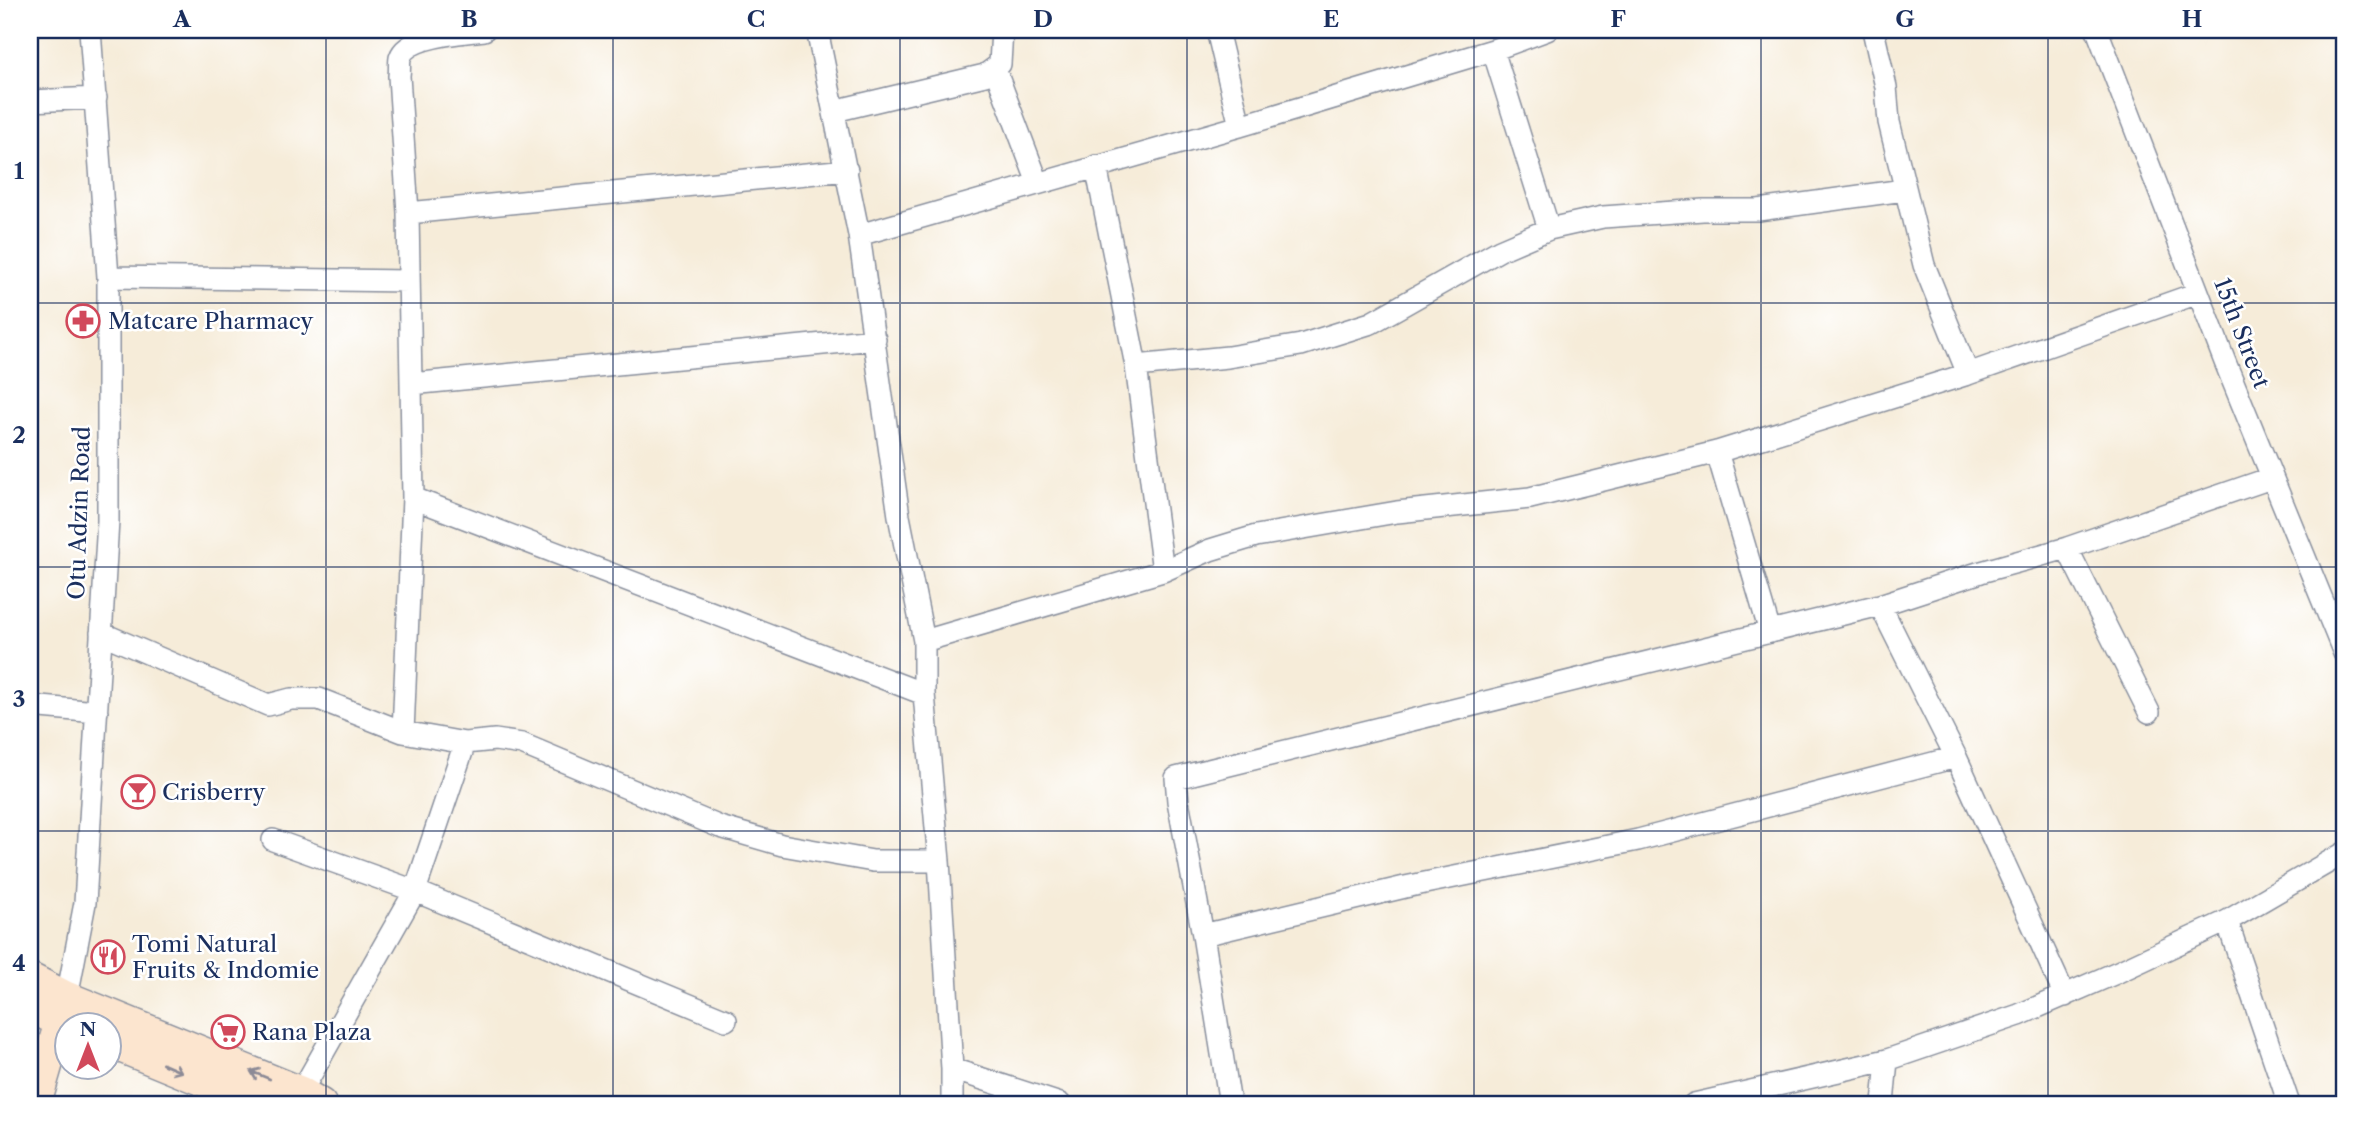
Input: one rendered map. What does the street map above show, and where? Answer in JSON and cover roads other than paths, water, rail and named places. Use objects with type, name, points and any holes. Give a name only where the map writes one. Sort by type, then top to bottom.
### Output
[{"type":"main road","points":[[30,978],[62,1012]]},
{"type":"main road","points":[[30,1007],[52,1012]]},
{"type":"main road","points":[[122,1034],[311,1098]]},
{"type":"main road","points":[[122,1048],[260,1104]]},
{"type":"main road","points":[[36,1104],[52,1055]]},
{"type":"street","name":"Otu Adzin Road","points":[[66,1012],[85,903],[108,521],[108,277],[90,30]]},
{"type":"street","points":[[403,732],[413,498],[408,212],[400,56],[410,45],[426,39],[484,30]]},
{"type":"street","points":[[817,30],[859,235],[899,516],[924,642],[924,694],[939,861],[953,1069],[952,1104]]},
{"type":"street","points":[[834,111],[985,75],[1000,64],[1002,30]]},
{"type":"street","points":[[1217,30],[1240,126]]},
{"type":"street","points":[[859,235],[1240,126],[1493,50],[1547,30]]},
{"type":"street","points":[[1873,30],[1886,87],[1889,122],[1924,265],[1968,374]]},
{"type":"street","name":"15th Street","points":[[2097,30],[2198,293],[2344,653]]},
{"type":"street","points":[[1493,50],[1549,229]]},
{"type":"street","points":[[995,69],[1038,183]]},
{"type":"street","points":[[30,101],[96,98]]},
{"type":"street","points":[[1096,166],[1136,366],[1163,571]]},
{"type":"street","points":[[408,212],[847,170]]},
{"type":"street","points":[[1136,366],[1228,357],[1301,345],[1371,323],[1500,250],[1549,229],[1603,217],[1703,210],[1758,210],[1904,190]]},
{"type":"street","points":[[108,277],[409,281]]},
{"type":"street","points":[[924,642],[1163,571],[1210,550],[1256,536],[1397,512],[1530,498],[1717,452],[1968,374],[2198,293]]},
{"type":"street","points":[[411,384],[875,339]]},
{"type":"street","points":[[1717,452],[1770,632]]},
{"type":"street","points":[[1230,1104],[1176,778],[1501,697],[1645,665],[1880,605],[1981,572],[2067,548],[2272,478]]},
{"type":"street","points":[[413,498],[924,694]]},
{"type":"street","points":[[2067,548],[2149,712]]},
{"type":"street","points":[[1880,605],[1956,757],[2065,996]]},
{"type":"street","points":[[101,633],[268,705],[291,699],[319,699],[403,732],[465,743],[495,740],[522,744],[720,827],[782,845],[873,861],[939,861]]},
{"type":"street","points":[[30,706],[97,712]]},
{"type":"street","points":[[311,1098],[415,891],[465,743]]},
{"type":"street","points":[[1203,935],[1405,887],[1638,840],[1956,757]]},
{"type":"street","points":[[273,840],[415,891],[726,1020]]},
{"type":"street","points":[[1694,1104],[1887,1060],[2019,1015],[2227,921],[2344,853]]},
{"type":"street","points":[[2227,921],[2289,1104]]},
{"type":"street","points":[[1883,1104],[1887,1060]]},
{"type":"street","points":[[953,1069],[1060,1104]]},
{"type":"place","name":"Matcare Pharmacy","points":[[83,321]]},
{"type":"place","name":"Crisberry","points":[[138,792]]},
{"type":"place","name":"Tomi Natural Fruits & Indomie","points":[[108,957]]},
{"type":"place","name":"Rana Plaza","points":[[228,1032]]}]
